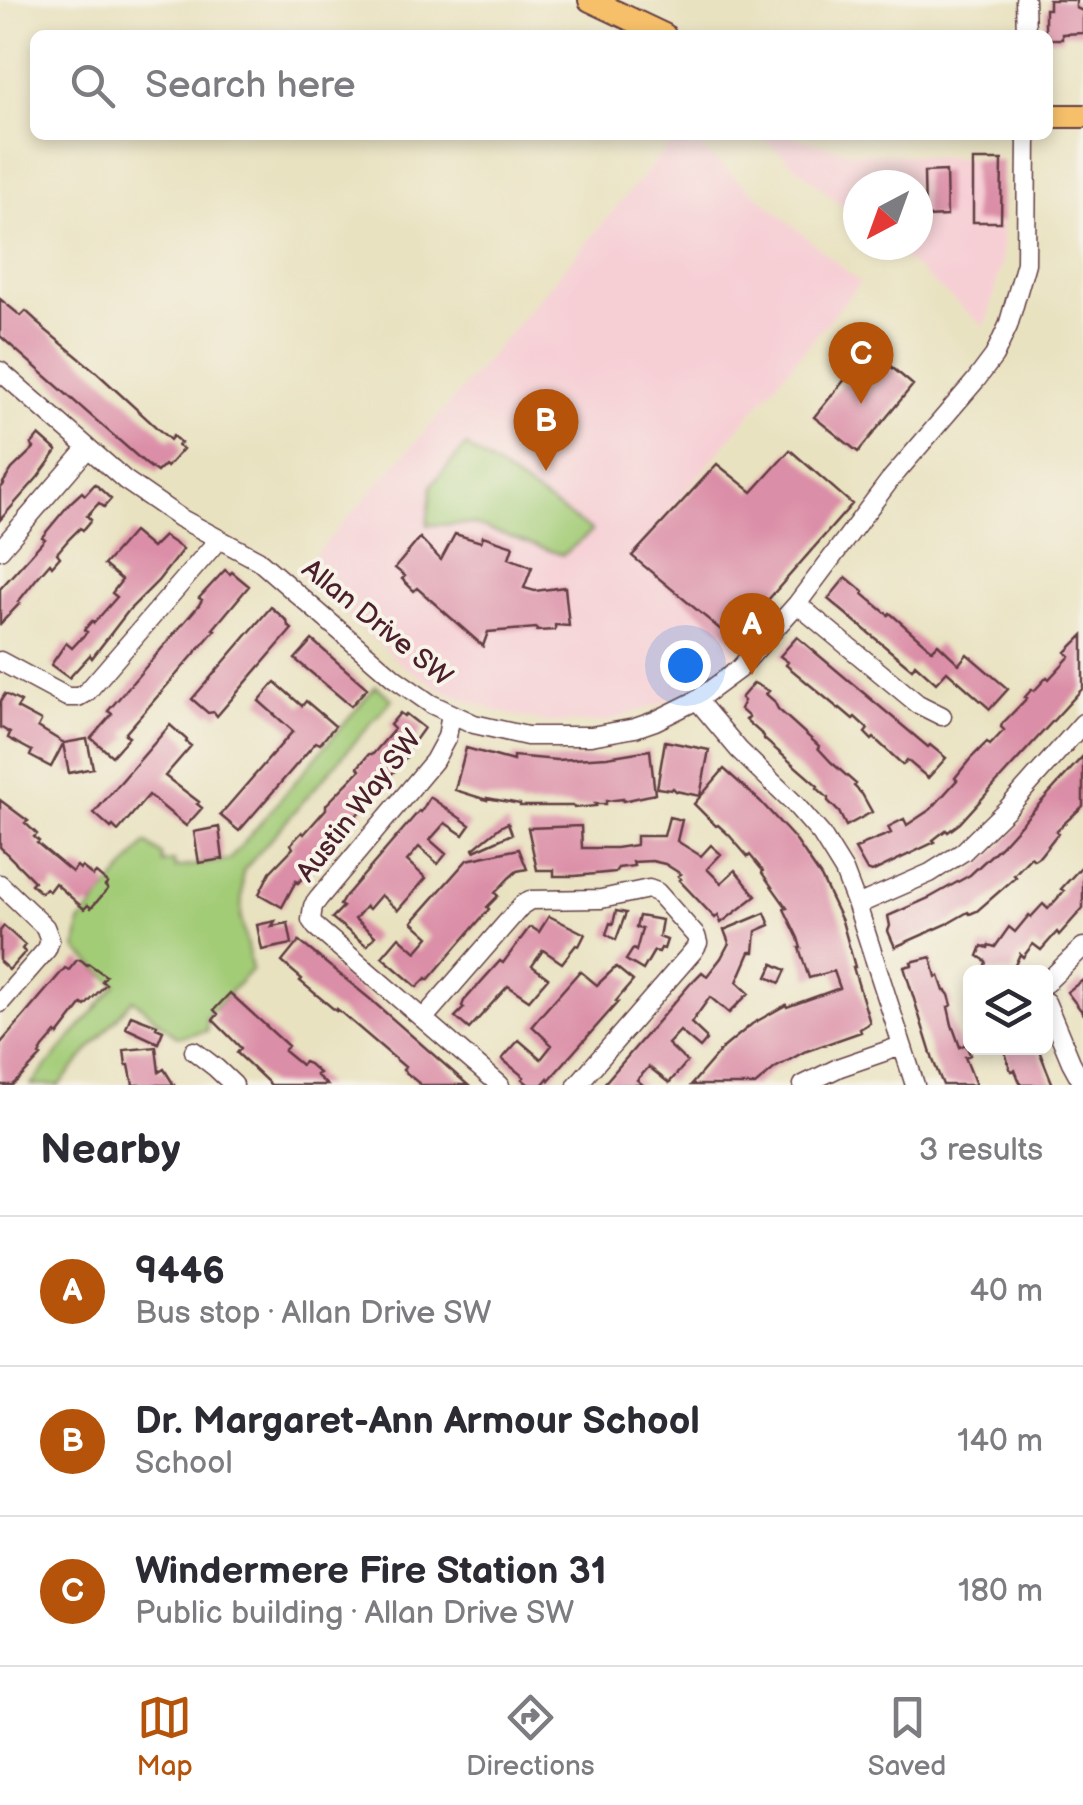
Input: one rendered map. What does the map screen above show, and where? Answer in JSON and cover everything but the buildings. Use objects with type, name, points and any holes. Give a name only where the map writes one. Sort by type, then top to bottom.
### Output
[{"type":"main road","points":[[590,0],[653,30]]},
{"type":"main road","points":[[1053,116],[1083,116]]},
{"type":"street","points":[[1025,0],[1026,30]]},
{"type":"street","name":"Allan Drive SW","points":[[0,371],[124,480],[161,506],[258,560],[413,693],[489,729],[528,736],[591,736],[634,728],[698,700],[739,669],[797,604],[890,480],[994,356],[1008,326],[1026,263],[1028,140]]},
{"type":"street","points":[[0,550],[88,448]]},
{"type":"street","points":[[0,661],[67,697],[78,697],[219,539]]},
{"type":"street","points":[[797,604],[918,704],[942,716]]},
{"type":"street","points":[[698,700],[738,750],[821,834],[844,870],[915,1085]]},
{"type":"street","name":"Austin Way SW","points":[[451,714],[447,737],[434,761],[319,898],[311,920],[500,1085]]},
{"type":"street","points":[[858,905],[930,873],[963,852],[1083,723]]},
{"type":"street","points":[[0,884],[45,927],[50,940],[47,949],[0,1003]]},
{"type":"street","points":[[423,1019],[530,900],[601,899],[649,889],[657,892],[698,943],[577,1085]]},
{"type":"street","points":[[1053,976],[1083,947]]},
{"type":"street","points":[[1053,1019],[1083,1084]]},
{"type":"street","points":[[803,1085],[840,1066],[902,1046]]},
{"type":"street","points":[[194,1051],[234,1085]]},
{"type":"shaded area","points":[[674,140],[692,140],[860,283],[632,555],[741,647],[706,681],[661,704],[606,722],[547,723],[489,709],[441,689],[406,668],[299,573]]},
{"type":"shaded area","points":[[765,140],[806,140],[848,152],[1002,160],[1002,261],[985,327],[907,260],[933,260],[933,170],[843,170],[843,206]]},
{"type":"green space","points":[[466,446],[592,531],[563,555],[473,524],[427,525],[432,484]]},
{"type":"green space","points":[[376,686],[392,699],[243,871],[241,918],[252,969],[206,1017],[207,1031],[177,1037],[133,999],[59,1085],[31,1085],[116,985],[76,949],[80,923],[146,843],[162,855],[163,863],[174,861],[175,868],[229,860]]},
{"type":"place","name":"Windermere Fire Station 31","points":[[861,404]]},
{"type":"place","name":"Dr. Margaret-Ann Armour School","points":[[546,471]]},
{"type":"place","name":"9446","points":[[752,675]]}]
